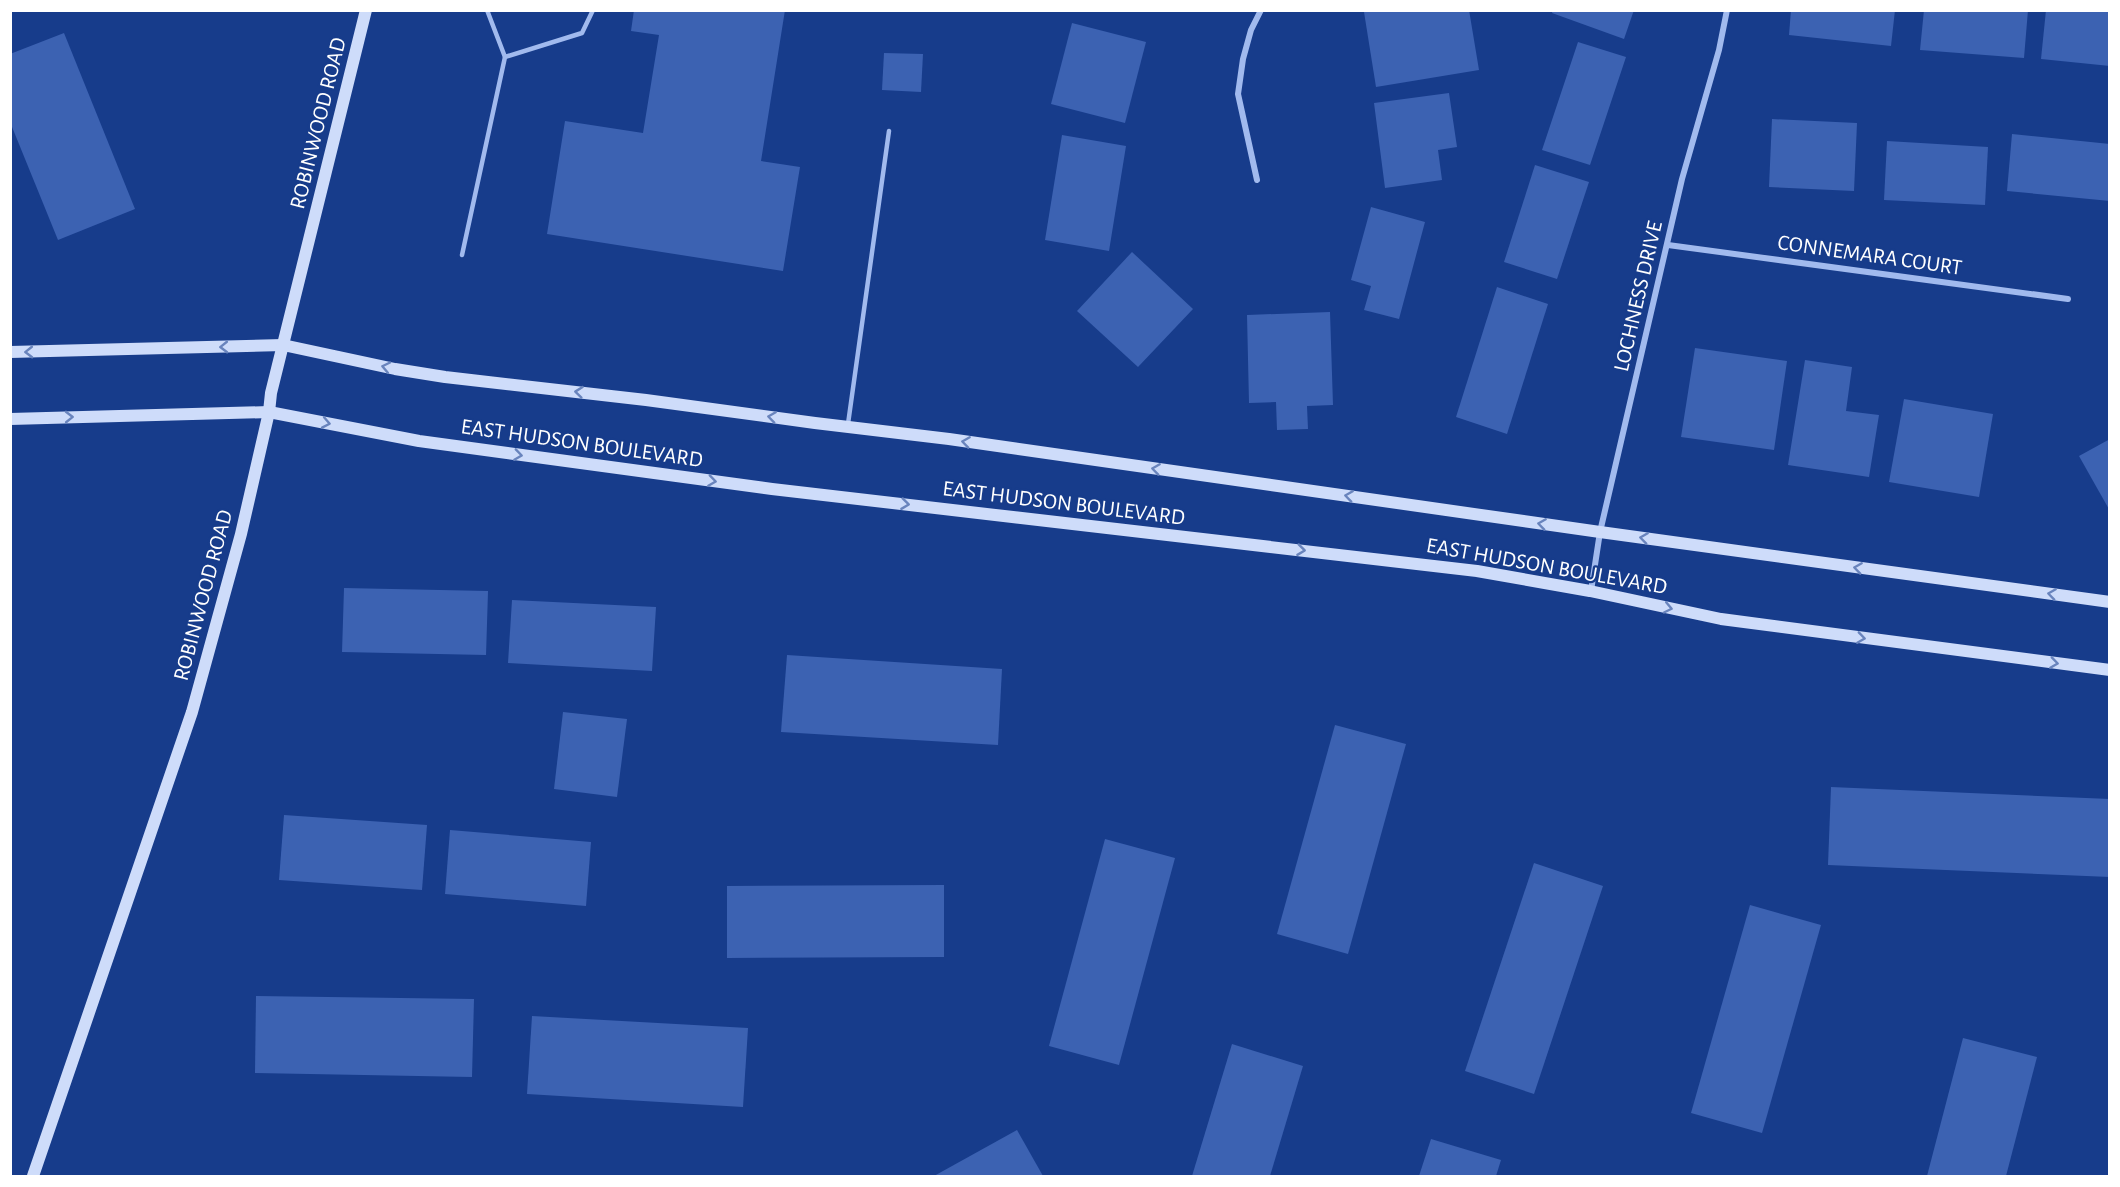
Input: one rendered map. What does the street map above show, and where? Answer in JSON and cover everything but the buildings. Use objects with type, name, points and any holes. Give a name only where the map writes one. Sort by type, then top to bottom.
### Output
[{"type":"main road","name":"ROBINWOOD ROAD","points":[[33,1176],[192,712],[242,534],[270,393],[366,10]]},
{"type":"main road","name":"EAST HUDSON BOULEVARD","points":[[10,352],[283,345],[395,369],[445,377],[949,439],[2109,602]]},
{"type":"main road","name":"EAST HUDSON BOULEVARD","points":[[10,419],[268,412],[418,441],[771,489],[1476,571],[1590,591],[1721,619],[2109,670]]},
{"type":"street","points":[[1257,180],[1238,94],[1249,40],[1261,10]]},
{"type":"street","name":"LOCHNESS DRIVE","points":[[1590,591],[1600,532],[1682,179],[1719,50],[1726,10]]},
{"type":"street","name":"CONNEMARA COURT","points":[[1668,245],[2068,299]]},
{"type":"lane","points":[[462,255],[506,57],[487,10]]},
{"type":"lane","points":[[506,57],[582,33],[593,10]]},
{"type":"lane","points":[[848,427],[890,131]]}]
